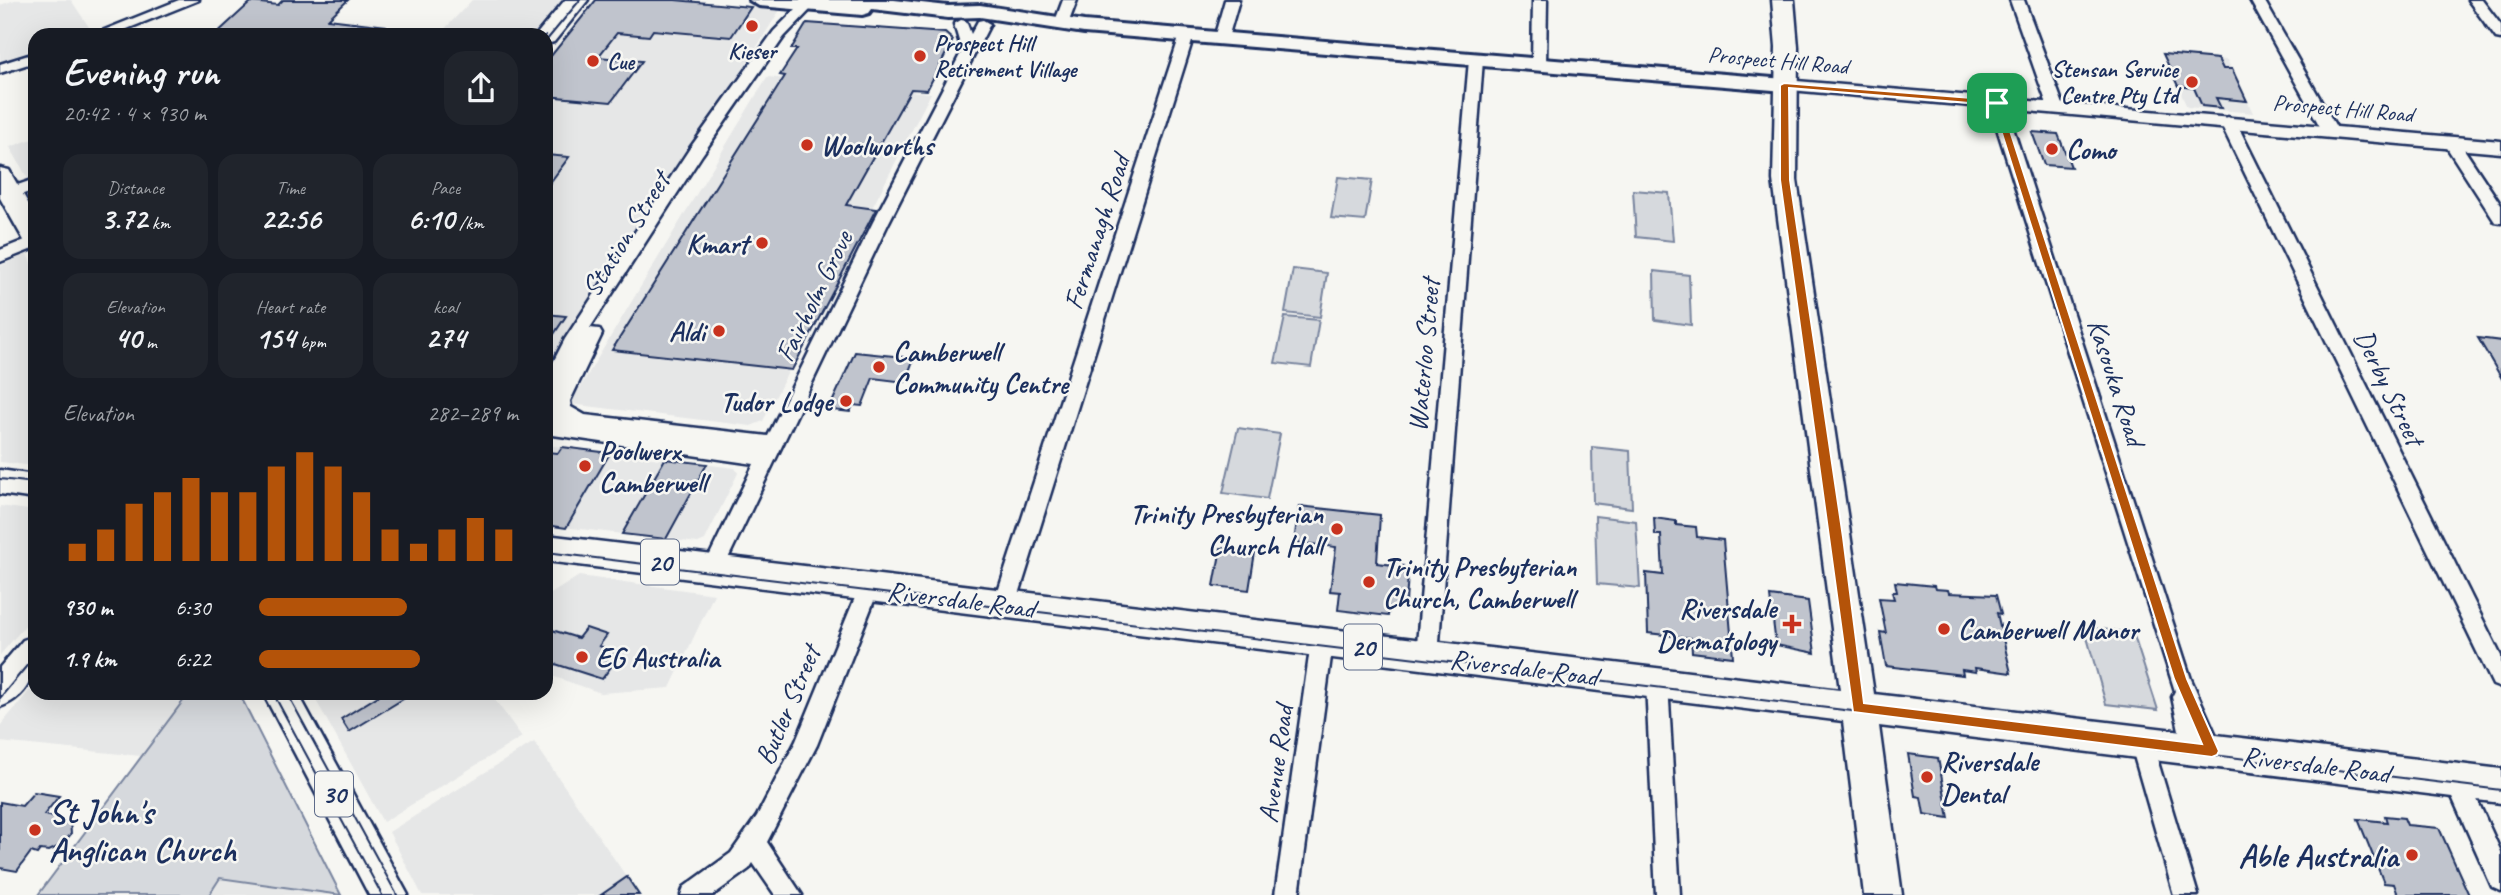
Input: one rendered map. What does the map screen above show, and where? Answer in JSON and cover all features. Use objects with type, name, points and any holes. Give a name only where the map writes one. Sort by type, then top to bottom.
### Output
[{"type":"main road","points":[[553,29],[577,0]]},
{"type":"main road","name":"Prospect Hill Road","points":[[759,0],[797,5],[843,4],[1784,85]]},
{"type":"main road","points":[[1783,0],[1787,47],[1784,85],[1785,180],[1837,537],[1883,895]]},
{"type":"main road","points":[[5,185],[28,227]]},
{"type":"main road","points":[[0,482],[28,486]]},
{"type":"main road","name":"Riversdale Road","points":[[553,549],[2501,786]]},
{"type":"main road","points":[[0,692],[28,658]]},
{"type":"main road","name":"30","points":[[284,700],[389,895]]},
{"type":"street","points":[[134,28],[192,0]]},
{"type":"street","points":[[1056,24],[1061,0]]},
{"type":"street","points":[[1056,24],[1070,0]]},
{"type":"street","points":[[1221,38],[1232,0]]},
{"type":"street","points":[[1539,66],[1541,0]]},
{"type":"street","points":[[2017,0],[2056,107]]},
{"type":"street","points":[[2257,0],[2331,132]]},
{"type":"street","points":[[2475,0],[2501,35]]},
{"type":"street","name":"Station Street","points":[[553,401],[561,380],[591,326],[797,5]]},
{"type":"street","points":[[964,16],[968,49]]},
{"type":"street","name":"Fairholm Grove","points":[[713,569],[968,49],[964,16]]},
{"type":"street","name":"Fermanagh Road","points":[[1005,604],[1187,35]]},
{"type":"street","points":[[0,69],[28,59]]},
{"type":"street","name":"Waterloo Street","points":[[1427,655],[1476,60]]},
{"type":"street","name":"Prospect Hill Road","points":[[1784,85],[2501,147]]},
{"type":"street","name":"Kasouka Road","points":[[1997,103],[2203,750]]},
{"type":"street","name":"Derby Street","points":[[2228,122],[2501,678]]},
{"type":"street","points":[[2452,142],[2501,218]]},
{"type":"street","points":[[5,185],[28,184]]},
{"type":"street","points":[[0,256],[28,243]]},
{"type":"street","points":[[553,401],[574,420],[644,434],[769,451]]},
{"type":"street","points":[[553,428],[644,434]]},
{"type":"street","name":"Butler Street","points":[[693,895],[740,861],[754,844],[806,745],[869,588]]},
{"type":"street","name":"Avenue Road","points":[[1287,895],[1322,642]]},
{"type":"street","points":[[1657,683],[1668,895]]},
{"type":"street","points":[[2141,743],[2186,895]]},
{"type":"street","points":[[2457,781],[2501,879]]},
{"type":"street","points":[[754,844],[790,895]]},
{"type":"shaded area","points":[[15,0],[71,0],[90,28],[28,28],[28,52],[0,62],[0,5]]},
{"type":"shaded area","points":[[472,0],[562,0],[538,28],[446,28]]},
{"type":"shaded area","points":[[596,0],[683,0],[780,10],[553,369],[553,53]]},
{"type":"shaded area","points":[[2163,54],[2227,60],[2253,113],[2187,107]]},
{"type":"shaded area","points":[[767,77],[931,93],[763,421],[751,426],[570,404]]},
{"type":"shaded area","points":[[28,141],[28,179],[10,147]]},
{"type":"shaded area","points":[[1338,177],[1372,180],[1365,221],[1331,218]]},
{"type":"shaded area","points":[[1633,190],[1669,193],[1673,241],[1636,237]]},
{"type":"shaded area","points":[[27,254],[28,256],[28,465],[0,462],[0,266]]},
{"type":"shaded area","points":[[1293,269],[1327,273],[1320,317],[1285,313]]},
{"type":"shaded area","points":[[1654,271],[1689,275],[1691,325],[1655,320]]},
{"type":"shaded area","points":[[1285,317],[1319,320],[1311,367],[1275,363]]},
{"type":"shaded area","points":[[1238,428],[1280,434],[1267,499],[1223,493]]},
{"type":"shaded area","points":[[553,446],[735,468],[738,473],[705,540],[698,543],[553,526]]},
{"type":"shaded area","points":[[1592,447],[1630,451],[1632,508],[1593,503]]},
{"type":"shaded area","points":[[0,506],[28,510],[28,622],[0,655]]},
{"type":"shaded area","points":[[1595,516],[1636,521],[1640,588],[1597,584]]},
{"type":"shaded area","name":"EG Australia","points":[[579,576],[714,594],[670,688],[601,693],[553,676],[553,593]]},
{"type":"shaded area","points":[[2084,627],[2133,633],[2158,710],[2106,704]]},
{"type":"shaded area","points":[[28,692],[28,700],[184,700],[141,756],[0,742],[0,726]]},
{"type":"shaded area","points":[[184,700],[243,700],[341,895],[220,878],[209,895],[38,895]]},
{"type":"shaded area","points":[[316,700],[495,700],[522,737],[383,822]]},
{"type":"shaded area","points":[[534,742],[639,895],[422,895],[389,832]]},
{"type":"shaded area","points":[[220,878],[334,895],[209,895]]},
{"type":"building","points":[[283,0],[348,0],[328,19],[386,28],[223,28],[251,2],[278,5]]},
{"type":"building","points":[[596,0],[675,0],[751,7],[731,37],[653,30],[649,36],[617,33],[598,57],[642,61],[611,102],[553,97],[553,53]]},
{"type":"building","points":[[807,23],[945,33],[953,40],[927,90],[911,89],[846,205],[876,209],[792,370],[612,350],[785,76],[780,75],[797,49],[791,49]]},
{"type":"building","points":[[2163,54],[2218,59],[2223,69],[2232,69],[2247,101],[2216,98],[2221,108],[2202,106],[2194,88],[2178,86]]},
{"type":"building","name":"Como","points":[[2032,132],[2058,134],[2071,167],[2044,165]]},
{"type":"building","points":[[553,156],[569,157],[553,179]]},
{"type":"building","points":[[553,315],[566,316],[553,336]]},
{"type":"building","points":[[2478,338],[2501,341],[2501,377]]},
{"type":"building","points":[[855,352],[914,358],[905,382],[873,378],[862,406],[853,405],[850,412],[832,410],[833,407],[830,407]]},
{"type":"building","name":"Poolwerx Camberwell","points":[[562,447],[610,453],[566,528],[553,526],[553,453],[558,453]]},
{"type":"building","points":[[665,459],[707,464],[666,539],[622,534]]},
{"type":"building","points":[[1299,506],[1380,515],[1377,563],[1403,566],[1402,573],[1408,574],[1406,602],[1401,601],[1400,608],[1389,607],[1388,616],[1338,610],[1340,592],[1330,591],[1336,547],[1294,542]]},
{"type":"building","points":[[1654,518],[1676,521],[1676,525],[1696,527],[1697,537],[1723,540],[1733,657],[1692,652],[1691,638],[1648,633],[1646,573],[1663,575],[1661,535],[1655,535]]},
{"type":"building","points":[[1221,548],[1255,552],[1249,590],[1214,586]]},
{"type":"building","name":"Camberwell Manor","points":[[1895,582],[1934,586],[1935,589],[1948,590],[1949,593],[1996,595],[2001,614],[1997,613],[2011,673],[1975,668],[1976,672],[1962,670],[1963,675],[1886,666],[1880,632],[1886,633],[1879,598],[1894,599],[1892,592],[1897,592]]},
{"type":"building","name":"Riversdale Dermatology","points":[[1770,596],[1808,601],[1815,653],[1776,645]]},
{"type":"building","name":"EG Australia","points":[[586,628],[607,635],[599,646],[621,653],[602,679],[553,663],[553,630],[578,638]]},
{"type":"building","points":[[372,700],[402,700],[349,732],[341,719]]},
{"type":"building","name":"Riversdale Dental","points":[[1908,754],[1938,758],[1949,818],[1924,814],[1921,797],[1915,796]]},
{"type":"building","name":"St John's Anglican Church","points":[[34,792],[59,796],[44,815],[70,821],[71,834],[62,845],[49,851],[40,850],[37,854],[31,852],[17,871],[0,868],[0,802],[22,806]]},
{"type":"building","name":"Able Australia","points":[[2385,816],[2404,818],[2407,825],[2439,828],[2469,895],[2398,895],[2394,884],[2384,883],[2358,819],[2387,822]]},
{"type":"building","points":[[627,877],[639,895],[601,895]]},
{"type":"tram line","points":[[553,33],[580,0]]},
{"type":"tram line","points":[[0,479],[28,482]]},
{"type":"tram line","points":[[553,553],[2501,790]]},
{"type":"tram line","points":[[0,698],[28,664]]},
{"type":"tram line","points":[[277,700],[382,895]]},
{"type":"tram line","points":[[291,700],[397,895]]},
{"type":"place","name":"Kieser","points":[[752,26]]},
{"type":"place","name":"Prospect Hill Retirement Village","points":[[920,56]]},
{"type":"place","name":"Cue","points":[[593,61]]},
{"type":"place","name":"Stensan Service Centre Pty Ltd","points":[[2192,82]]},
{"type":"place","name":"Woolworths","points":[[807,145]]},
{"type":"place","name":"Como","points":[[2052,149]]},
{"type":"place","name":"Kmart","points":[[762,243]]},
{"type":"place","name":"Aldi","points":[[719,331]]},
{"type":"place","name":"Camberwell Community Centre","points":[[879,367]]},
{"type":"place","name":"Tudor Lodge","points":[[846,401]]},
{"type":"place","name":"Poolwerx Camberwell","points":[[585,466]]},
{"type":"place","name":"Trinity Presbyterian Church Hall","points":[[1337,529]]},
{"type":"place","name":"Trinity Presbyterian Church, Camberwell","points":[[1369,582]]},
{"type":"place","name":"Riversdale Dermatology","points":[[1792,624]]},
{"type":"place","name":"Camberwell Manor","points":[[1944,629]]},
{"type":"place","name":"EG Australia","points":[[582,657]]},
{"type":"place","name":"Riversdale Dental","points":[[1927,777]]},
{"type":"place","name":"St John's Anglican Church","points":[[35,830]]},
{"type":"place","name":"Able Australia","points":[[2412,855]]},
{"type":"route","points":[[1784,85],[1997,103],[2180,679],[2205,730],[2212,751],[1858,708],[1837,537],[1785,180],[1784,85]]}]
